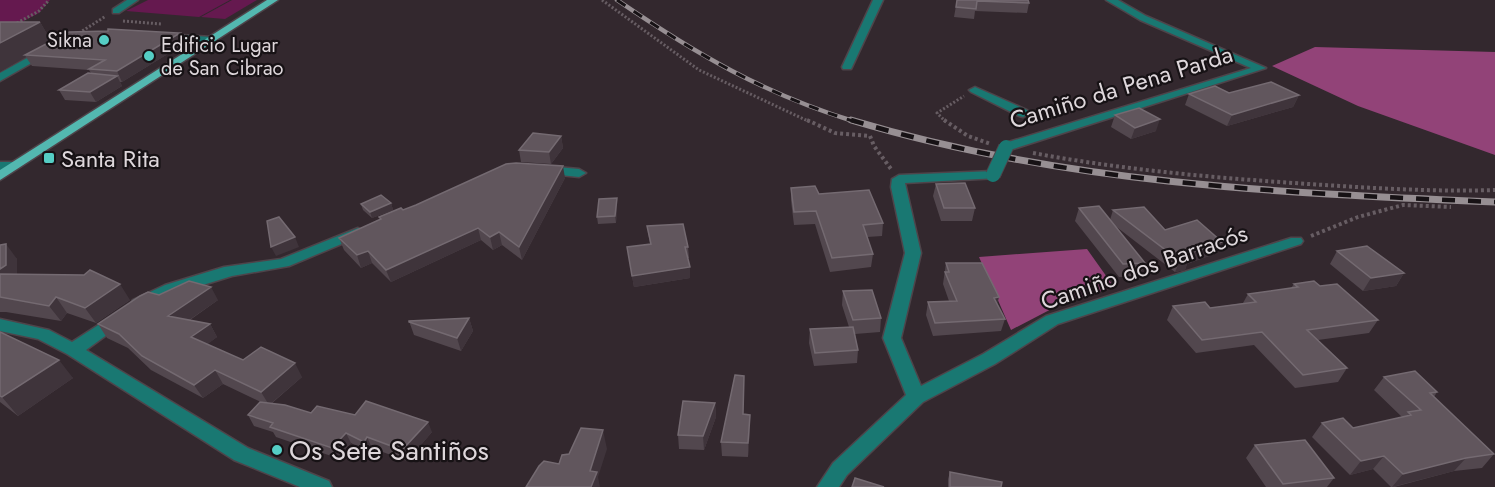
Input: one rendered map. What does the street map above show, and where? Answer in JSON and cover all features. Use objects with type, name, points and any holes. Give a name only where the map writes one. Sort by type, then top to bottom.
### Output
[{"type":"main road","points":[[0,176],[273,0]]},
{"type":"street","points":[[116,11],[133,0]]},
{"type":"street","points":[[847,67],[878,0]]},
{"type":"street","name":"Camiño da Pena Parda","points":[[899,179],[993,176],[1006,147],[1261,68],[1143,18],[1111,0]]},
{"type":"street","points":[[0,78],[79,33]]},
{"type":"street","points":[[148,36],[212,40]]},
{"type":"street","points":[[975,90],[1023,113]]},
{"type":"street","points":[[0,166],[14,166]]},
{"type":"street","points":[[528,169],[579,173]]},
{"type":"street","points":[[827,487],[840,469],[916,397],[892,338],[913,253],[898,187],[899,179]]},
{"type":"street","points":[[73,350],[141,303],[171,289],[230,271],[284,263],[372,226]]},
{"type":"street","name":"Camiño dos Barracós","points":[[916,397],[989,359],[1052,320],[1296,241]]},
{"type":"street","points":[[0,325],[43,334],[73,350],[241,454],[322,487]]},
{"type":"path","points":[[9,27],[35,14],[49,0]]},
{"type":"path","points":[[602,0],[699,70],[835,133],[870,136],[874,146],[899,179]]},
{"type":"path","points":[[79,33],[116,11]]},
{"type":"path","points":[[975,90],[938,113],[954,130],[973,140],[1082,163],[1139,171],[1361,187],[1462,192],[1495,190]]},
{"type":"path","points":[[1296,241],[1358,217],[1403,205],[1451,207]]},
{"type":"shaded area","points":[[0,0],[50,0],[39,13],[0,33]]},
{"type":"shaded area","points":[[148,0],[230,0],[199,17],[126,11]]},
{"type":"shaded area","points":[[232,0],[257,0],[225,19],[201,17]]},
{"type":"shaded area","points":[[1315,47],[1495,52],[1495,155],[1358,106],[1272,66]]},
{"type":"shaded area","points":[[1087,249],[1114,287],[1061,304],[1011,330],[979,257]]},
{"type":"building","points":[[957,0],[1028,0],[1029,3],[977,1],[976,9],[956,7]]},
{"type":"building","points":[[0,22],[40,22],[0,43]]},
{"type":"building","points":[[108,29],[180,33],[117,71],[89,69],[105,60],[25,55],[69,32],[108,31]]},
{"type":"building","points":[[88,73],[117,76],[90,92],[59,90]]},
{"type":"building","points":[[1271,82],[1299,95],[1232,115],[1189,94],[1215,86],[1229,93]]},
{"type":"building","points":[[1139,108],[1160,119],[1135,128],[1115,115]]},
{"type":"building","points":[[533,133],[561,136],[549,152],[519,150]]},
{"type":"building","points":[[506,164],[563,166],[519,247],[499,232],[490,237],[478,228],[386,270],[368,251],[357,255],[339,238],[381,219],[379,217],[416,205]]},
{"type":"building","points":[[965,183],[975,208],[944,208],[936,184]]},
{"type":"building","points":[[815,186],[819,194],[869,190],[883,223],[863,225],[873,254],[832,258],[816,211],[794,212],[791,188]]},
{"type":"building","points":[[381,195],[391,203],[370,212],[361,204]]},
{"type":"building","points":[[617,198],[615,216],[597,217],[599,199]]},
{"type":"building","points":[[1099,206],[1145,263],[1123,264],[1079,208]]},
{"type":"building","points":[[1144,207],[1165,230],[1197,220],[1222,242],[1187,254],[1190,258],[1180,261],[1113,210]]},
{"type":"building","points":[[279,217],[295,237],[271,247],[267,221]]},
{"type":"building","points":[[683,224],[690,267],[632,276],[627,247],[651,244],[647,226]]},
{"type":"building","points":[[6,244],[6,265],[0,269],[0,245]]},
{"type":"building","points":[[1367,246],[1404,273],[1371,278],[1337,251]]},
{"type":"building","points":[[946,263],[982,263],[999,297],[994,298],[1005,319],[935,323],[928,302],[957,301],[945,272],[949,272]]},
{"type":"building","points":[[90,270],[120,284],[85,308],[56,297],[49,306],[0,297],[0,274],[84,275]]},
{"type":"building","points":[[189,281],[211,287],[168,316],[210,324],[191,337],[243,360],[261,347],[295,363],[261,392],[215,370],[194,385],[142,356],[119,334],[98,324],[148,292],[159,295]]},
{"type":"building","points":[[1314,281],[1320,286],[1337,284],[1378,320],[1307,330],[1347,368],[1303,375],[1262,332],[1202,340],[1173,306],[1205,302],[1210,308],[1256,302],[1248,294],[1298,287],[1294,284]]},
{"type":"building","points":[[872,290],[881,318],[853,320],[843,291]]},
{"type":"building","points":[[469,318],[457,338],[409,322],[409,321]]},
{"type":"building","points":[[853,327],[858,350],[815,353],[810,329]]},
{"type":"building","points":[[0,332],[59,360],[2,397],[0,396]]},
{"type":"building","points":[[1415,371],[1437,392],[1430,393],[1494,454],[1466,458],[1403,474],[1384,456],[1361,461],[1322,423],[1343,418],[1353,428],[1411,415],[1408,412],[1421,410],[1384,377]]},
{"type":"building","points":[[735,375],[744,376],[743,414],[750,415],[748,443],[721,442]]},
{"type":"building","points":[[366,401],[428,422],[402,450],[367,437],[364,442],[346,433],[332,448],[270,427],[273,423],[248,415],[260,402],[285,405],[311,413],[317,406],[355,415]]},
{"type":"building","points":[[683,401],[715,403],[703,436],[678,435]]},
{"type":"building","points":[[581,428],[603,430],[590,471],[597,472],[591,487],[526,487],[544,461],[559,464],[562,455],[569,454]]},
{"type":"building","points":[[1305,440],[1334,478],[1283,484],[1255,445]]},
{"type":"building","points":[[950,472],[1002,482],[1001,487],[950,487]]},
{"type":"building","points":[[855,478],[884,487],[852,487]]},
{"type":"railway","points":[[617,0],[675,38],[732,71],[791,99],[856,122]]},
{"type":"railway","points":[[851,120],[930,141],[1009,158],[1089,171],[1251,189],[1495,202]]},
{"type":"place","name":"Sikna","points":[[104,40]]},
{"type":"place","name":"Edificio Lugar de San Cibrao","points":[[149,56]]},
{"type":"place","name":"Santa Rita","points":[[49,158]]},
{"type":"place","name":"Os Sete Santiños","points":[[277,450]]}]
